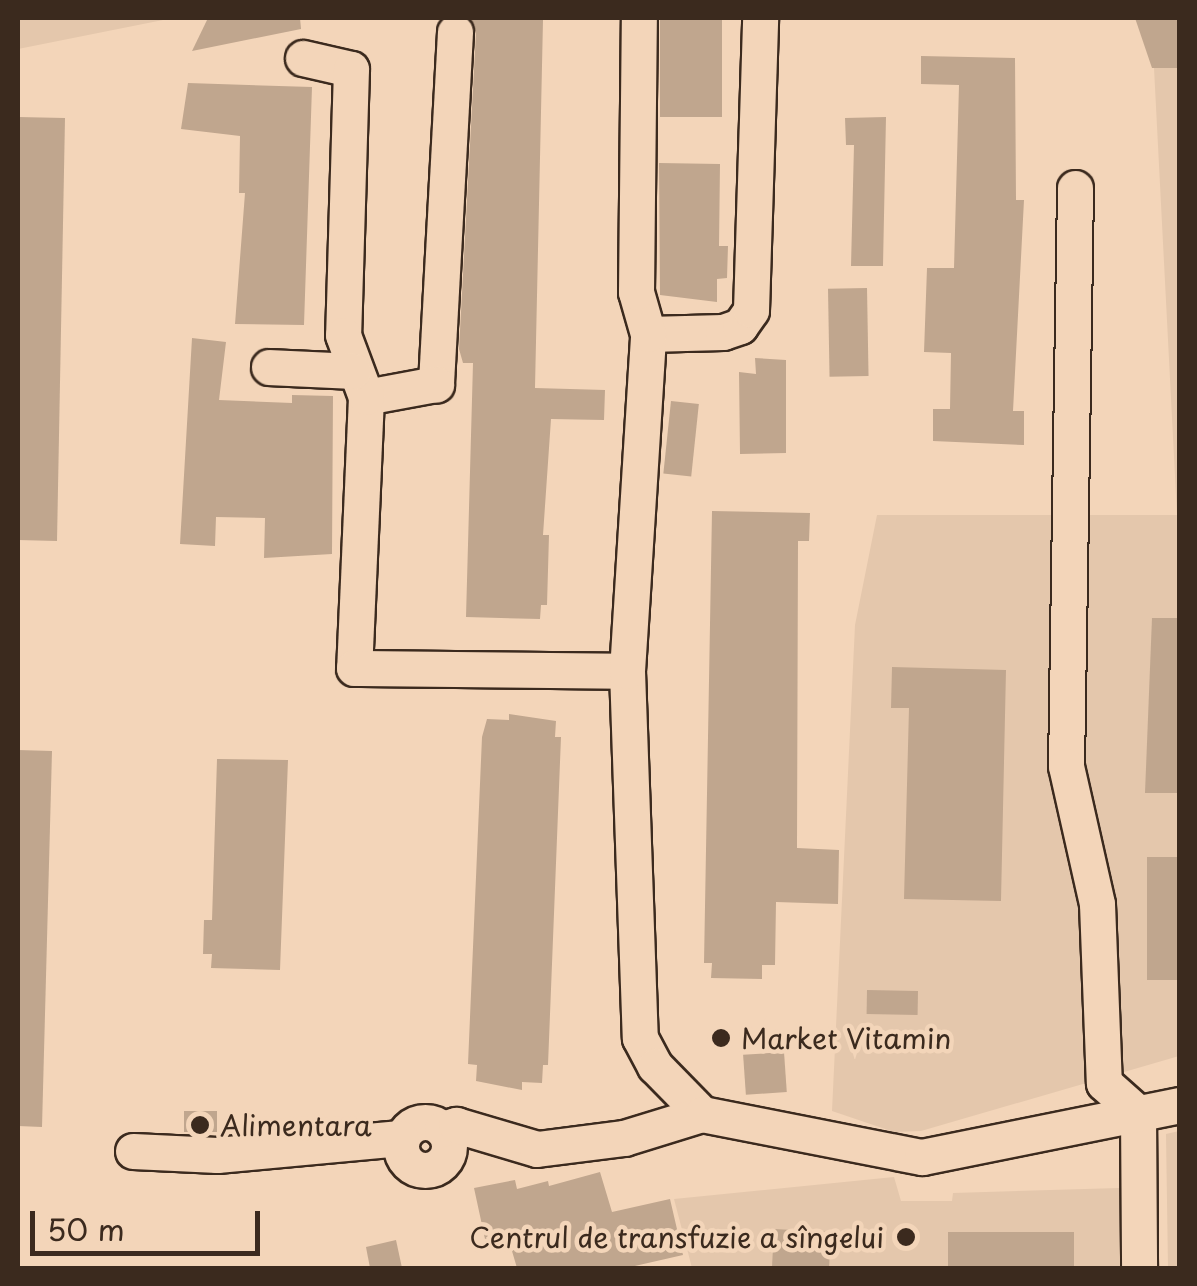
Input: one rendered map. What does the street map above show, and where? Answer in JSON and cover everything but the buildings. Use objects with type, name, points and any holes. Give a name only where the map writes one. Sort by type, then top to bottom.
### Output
[{"type":"street","points":[[639,18],[636,292],[648,334],[627,671],[640,1038],[655,1066],[702,1114]]},
{"type":"street","points":[[648,334],[723,332],[740,326],[751,310],[760,18]]},
{"type":"street","points":[[269,367],[359,384],[436,384],[456,32]]},
{"type":"street","points":[[303,58],[351,69],[343,334],[359,384],[354,668],[627,671]]},
{"type":"street","points":[[1075,188],[1066,766],[1097,904],[1104,1083],[1138,1113],[1139,1268]]},
{"type":"street","points":[[133,1151],[217,1155],[400,1138],[414,1123],[442,1128],[456,1125],[537,1149],[624,1138],[702,1114],[922,1157],[1180,1105]]},
{"type":"shaded area","points":[[18,18],[173,18],[18,49]]},
{"type":"shaded area","points":[[1179,67],[1179,1056],[921,1131],[894,1132],[832,1111],[855,625],[877,515],[1177,515],[1154,68]]},
{"type":"shaded area","points":[[1179,1131],[1179,1268],[1168,1268],[1166,1134]]},
{"type":"shaded area","name":"Centrul de transfuzie a sîngelui","points":[[894,1177],[901,1201],[952,1201],[953,1193],[1119,1188],[1126,1196],[1128,1268],[692,1268],[674,1199]]},
{"type":"place","name":"Market Vitamin","points":[[721,1038]]},
{"type":"place","name":"Alimentara","points":[[200,1125]]},
{"type":"place","name":"Centrul de transfuzie a sîngelui","points":[[906,1237]]}]
